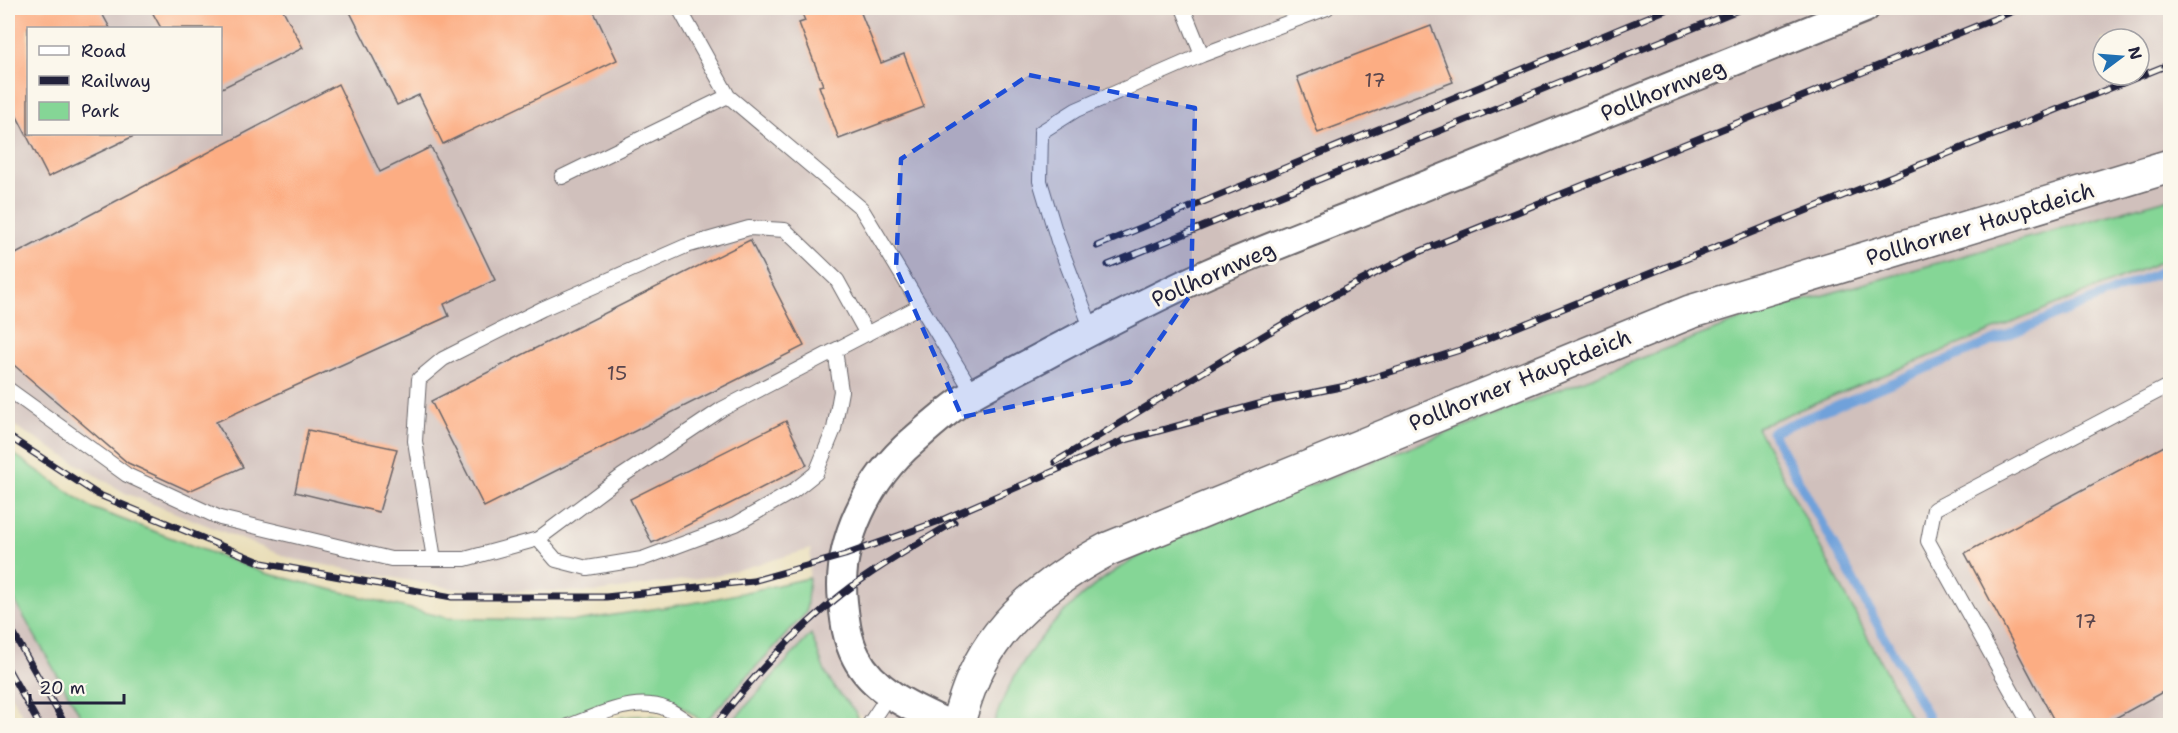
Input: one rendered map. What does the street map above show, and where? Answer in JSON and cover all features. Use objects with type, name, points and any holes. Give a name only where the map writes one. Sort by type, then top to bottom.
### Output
[{"type":"main road","name":"Pollhorner Hauptdeich","points":[[957,726],[970,684],[995,639],[1044,588],[1078,565],[1108,549],[1690,312],[2170,166]]},
{"type":"street","name":"Pollhornweg","points":[[952,726],[916,709],[890,693],[863,669],[855,657],[849,639],[842,595],[845,555],[860,511],[889,464],[912,441],[974,394],[1092,330],[1208,274],[1865,8]]},
{"type":"lane","points":[[679,8],[728,96],[861,208],[974,394]]},
{"type":"lane","points":[[1183,8],[1202,55]]},
{"type":"lane","points":[[1092,330],[1058,241],[1040,181],[1041,132],[1076,110],[1202,55],[1326,8]]},
{"type":"lane","points":[[562,177],[728,96]]},
{"type":"lane","points":[[434,559],[415,441],[419,379],[442,359],[542,309],[686,246],[749,228],[785,230],[837,280],[867,334]]},
{"type":"lane","points":[[8,389],[127,475],[220,518],[391,559],[465,558],[538,538],[622,476],[722,409],[920,306]]},
{"type":"lane","points":[[538,538],[556,560],[587,568],[642,559],[736,524],[792,492],[816,473],[834,429],[841,391],[835,350]]},
{"type":"lane","points":[[2031,726],[1928,541],[1934,509],[2170,385]]},
{"type":"lane","points":[[868,726],[890,693]]},
{"type":"lane","points":[[569,726],[617,709],[652,705],[666,709],[693,726]]},
{"type":"highlighted area","points":[[1029,75],[1195,108],[1191,294],[1130,382],[962,417],[896,268],[901,159]]},
{"type":"shaded area","points":[[8,8],[2170,8],[2170,198],[1756,314],[1145,553],[1102,579],[1069,606],[1042,636],[1018,669],[997,711],[993,725],[874,725],[856,712],[836,690],[825,672],[811,634],[729,725],[702,725],[806,613],[811,549],[720,575],[597,592],[455,589],[292,559],[125,493],[8,422]]},
{"type":"shaded area","points":[[2170,258],[2170,725],[1914,725],[1757,427]]},
{"type":"shaded area","points":[[8,589],[86,725],[28,725],[8,690]]},
{"type":"green space","points":[[2170,198],[2170,258],[1757,427],[1914,725],[993,726],[1017,672],[1052,625],[1096,585],[1120,568],[1165,543],[1756,314]]},
{"type":"green space","points":[[8,450],[92,508],[265,573],[447,618],[575,621],[705,601],[809,578],[806,613],[704,723],[677,704],[663,698],[646,696],[612,701],[547,725],[86,725],[8,589]]},
{"type":"green space","points":[[811,634],[825,672],[836,690],[856,712],[858,721],[856,725],[729,725]]},
{"type":"green space","points":[[654,716],[676,725],[597,725],[623,717]]},
{"type":"building","points":[[8,8],[99,8],[109,27],[27,27],[27,135],[136,135],[48,177],[8,99]]},
{"type":"building","points":[[150,8],[282,8],[303,48],[222,88],[222,27],[160,27]]},
{"type":"building","points":[[348,8],[598,8],[593,10],[617,60],[443,144],[419,95],[397,105]]},
{"type":"building","points":[[800,8],[859,8],[881,63],[904,54],[924,107],[839,139],[819,86],[823,85],[799,23],[805,21]]},
{"type":"building","points":[[1431,26],[1453,82],[1318,133],[1297,77]]},
{"type":"building","points":[[338,84],[380,172],[431,147],[495,280],[444,304],[449,316],[216,422],[243,467],[189,491],[128,463],[8,360],[8,258]]},
{"type":"building","points":[[750,240],[804,346],[484,507],[431,401]]},
{"type":"building","points":[[786,421],[807,465],[652,543],[630,499]]},
{"type":"building","points":[[308,430],[397,449],[379,512],[295,492]]},
{"type":"building","points":[[2166,445],[2170,453],[2170,688],[2101,726],[2057,726],[1965,553]]},
{"type":"waterway","points":[[1933,726],[1772,432],[2170,268]]},
{"type":"railway","points":[[1097,246],[1670,8]]},
{"type":"railway","points":[[1108,265],[1743,8]]},
{"type":"railway","points":[[1055,462],[1281,325],[1373,274],[1421,251],[2021,8]]},
{"type":"railway","points":[[8,436],[97,494],[262,563],[452,597],[606,597],[753,581],[845,555],[942,520],[1125,440],[1270,401],[1346,386],[1460,350],[2170,64]]},
{"type":"railway","points":[[715,726],[774,656],[825,608],[897,556],[954,522]]},
{"type":"railway","points":[[8,624],[66,726]]},
{"type":"railway","points":[[8,669],[40,726]]}]
